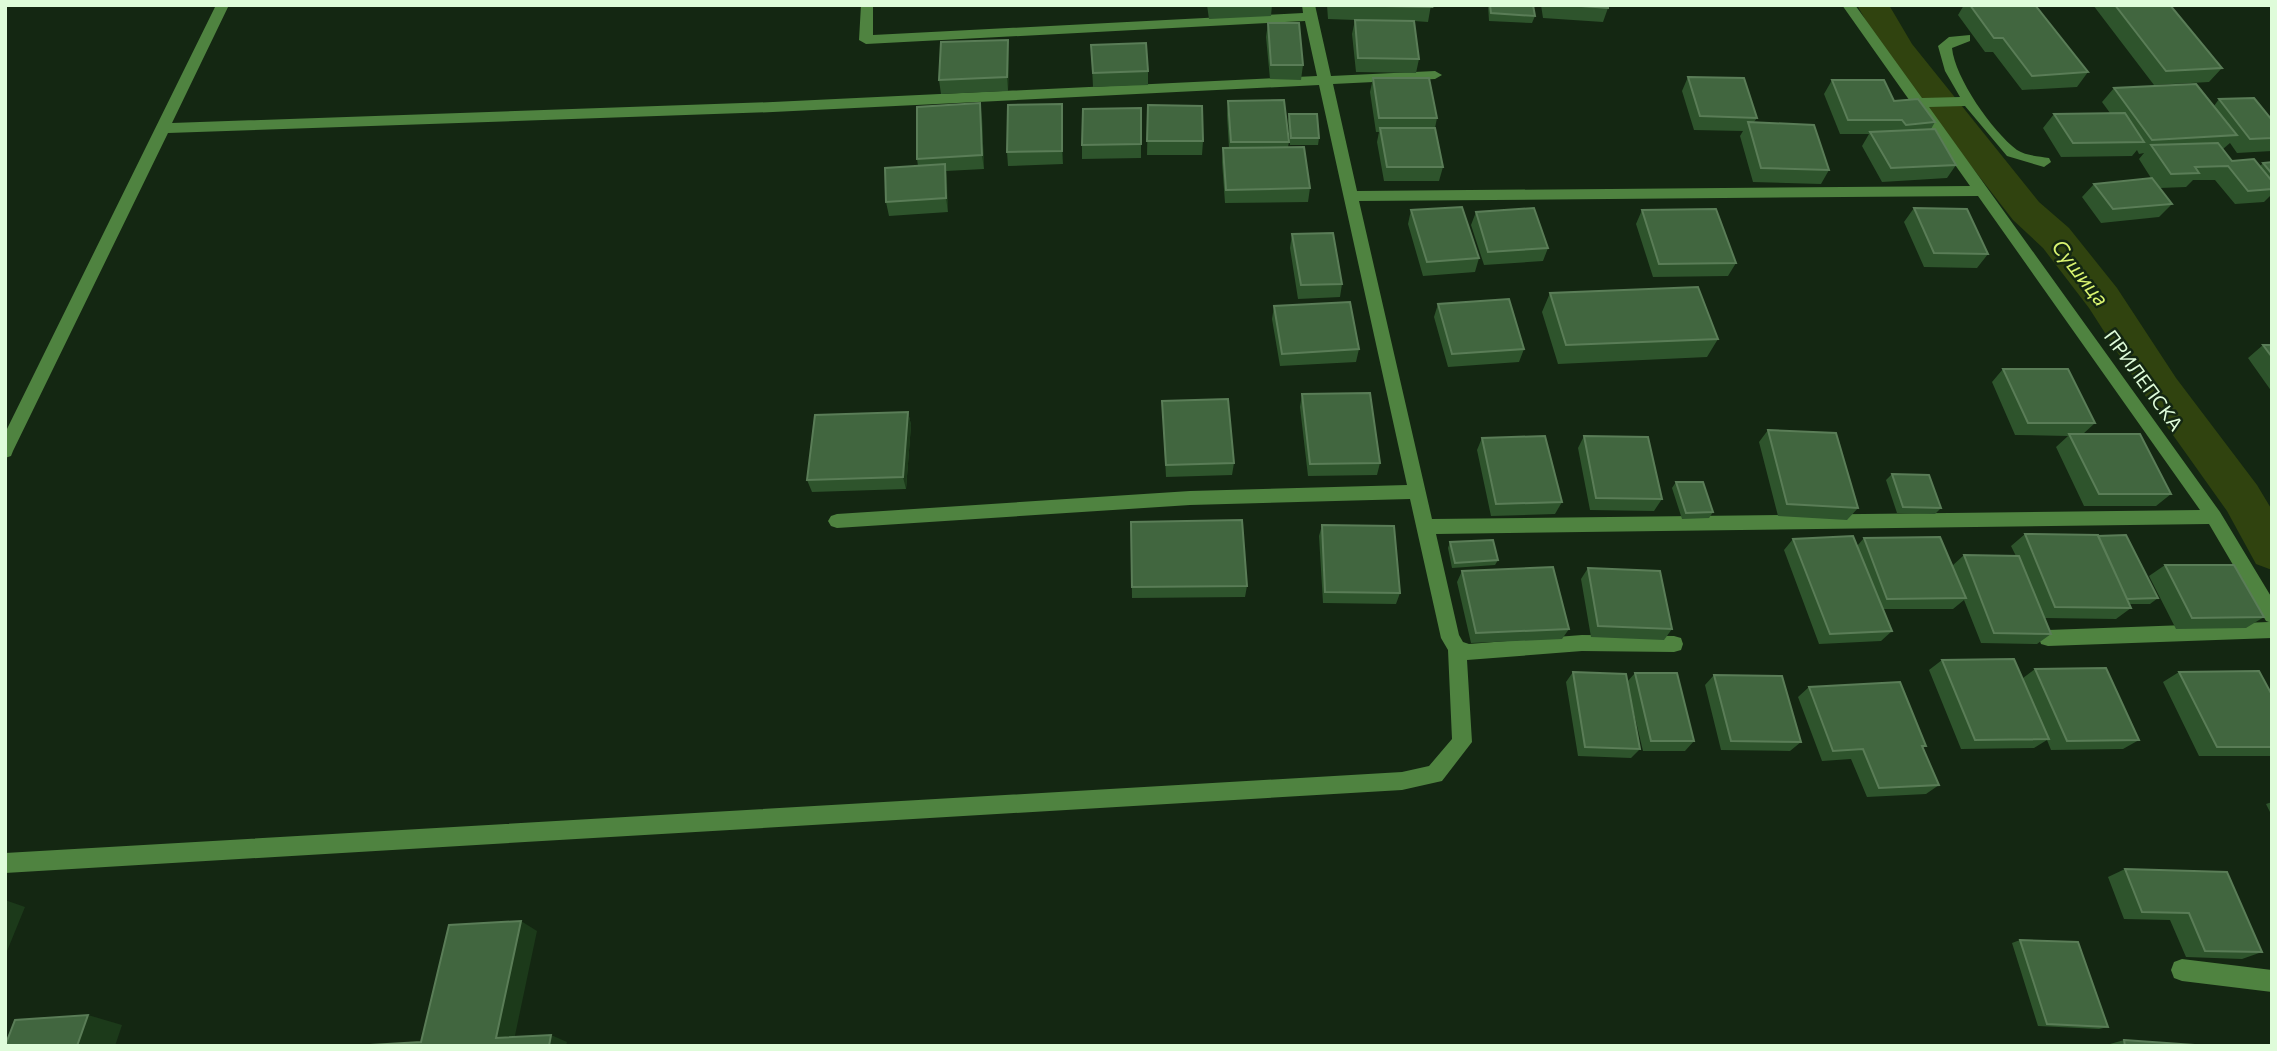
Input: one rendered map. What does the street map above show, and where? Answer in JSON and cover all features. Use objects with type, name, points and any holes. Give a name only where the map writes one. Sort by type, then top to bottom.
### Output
[{"type":"street","points":[[5,451],[223,5]]},
{"type":"street","points":[[5,863],[1402,781],[1435,774],[1462,742],[1457,648],[1450,638],[1352,196],[1323,80],[1310,11],[866,40],[867,5]]},
{"type":"street","name":"ПРИЛЕПСКА","points":[[1848,5],[1924,102],[1981,191],[2214,517],[2272,615]]},
{"type":"street","points":[[1965,38],[1954,40],[1945,46],[1944,55],[1964,101],[2013,154],[2044,162]]},
{"type":"street","points":[[163,128],[786,106],[1434,75]]},
{"type":"street","points":[[1924,102],[1964,101]]},
{"type":"street","points":[[1352,196],[1981,191]]},
{"type":"street","points":[[837,522],[1191,498],[1418,492]]},
{"type":"street","points":[[1425,527],[2214,517]]},
{"type":"street","points":[[2048,638],[2272,630]]},
{"type":"street","points":[[1457,648],[1469,652],[1582,643],[1674,644]]},
{"type":"street","points":[[2182,970],[2272,981]]},
{"type":"building","points":[[1335,5],[1431,5],[1432,7]]},
{"type":"building","points":[[1490,5],[1533,5],[1535,16],[1491,13]]},
{"type":"building","points":[[1567,5],[1608,5],[1608,8]]},
{"type":"building","points":[[1970,5],[2035,5],[2088,72],[2032,76],[2003,38],[1994,38]]},
{"type":"building","points":[[2115,5],[2170,5],[2222,68],[2166,71]]},
{"type":"building","points":[[1355,20],[1414,21],[1419,59],[1358,58]]},
{"type":"building","points":[[1268,23],[1299,23],[1303,65],[1271,65]]},
{"type":"building","points":[[1008,40],[1007,77],[939,80],[941,42]]},
{"type":"building","points":[[1146,43],[1148,71],[1093,73],[1091,45]]},
{"type":"building","points":[[1688,77],[1744,78],[1757,118],[1700,116]]},
{"type":"building","points":[[1373,78],[1429,78],[1437,118],[1379,118]]},
{"type":"building","points":[[1832,80],[1884,80],[1894,101],[1918,99],[1935,122],[1906,125],[1902,120],[1848,120]]},
{"type":"building","points":[[2196,84],[2237,135],[2152,140],[2114,88]]},
{"type":"building","points":[[2254,98],[2272,120],[2272,138],[2250,139],[2219,99]]},
{"type":"building","points":[[1284,100],[1289,142],[1231,142],[1228,101]]},
{"type":"building","points":[[980,103],[982,155],[917,159],[917,107]]},
{"type":"building","points":[[1062,104],[1062,151],[1007,152],[1008,105]]},
{"type":"building","points":[[1148,105],[1202,106],[1203,141],[1147,141]]},
{"type":"building","points":[[1141,108],[1141,144],[1082,145],[1083,109]]},
{"type":"building","points":[[2125,113],[2144,142],[2073,143],[2054,114]]},
{"type":"building","points":[[1289,114],[1317,114],[1319,138],[1291,138]]},
{"type":"building","points":[[1748,122],[1814,125],[1829,170],[1761,168]]},
{"type":"building","points":[[1380,128],[1435,128],[1443,167],[1387,167]]},
{"type":"building","points":[[1935,129],[1956,165],[1891,168],[1870,132]]},
{"type":"building","points":[[2218,143],[2232,161],[2254,159],[2272,181],[2272,189],[2248,191],[2228,166],[2195,167],[2199,173],[2171,174],[2151,145]]},
{"type":"building","points":[[1304,147],[1310,188],[1226,190],[1223,148]]},
{"type":"building","points":[[2272,162],[2272,174],[2263,163]]},
{"type":"building","points":[[945,164],[946,198],[886,202],[885,168]]},
{"type":"building","points":[[2152,178],[2172,204],[2113,209],[2094,184]]},
{"type":"building","points":[[1462,207],[1479,258],[1427,262],[1411,210]]},
{"type":"building","points":[[1534,208],[1548,248],[1488,252],[1476,212]]},
{"type":"building","points":[[1914,208],[1967,209],[1988,254],[1934,253]]},
{"type":"building","points":[[1716,209],[1736,263],[1659,264],[1642,210]]},
{"type":"building","points":[[1333,233],[1342,284],[1301,285],[1292,234]]},
{"type":"building","points":[[1698,287],[1718,339],[1566,345],[1550,293]]},
{"type":"building","points":[[1509,299],[1524,349],[1452,354],[1438,304]]},
{"type":"building","points":[[1350,302],[1359,349],[1282,354],[1274,306]]},
{"type":"building","points":[[2263,345],[2272,345],[2272,357]]},
{"type":"building","points":[[2003,369],[2068,369],[2095,423],[2028,423]]},
{"type":"building","points":[[1370,393],[1380,463],[1310,464],[1302,394]]},
{"type":"building","points":[[1228,399],[1234,463],[1166,465],[1162,401]]},
{"type":"building","points":[[908,412],[903,477],[807,480],[815,415]]},
{"type":"building","points":[[1768,430],[1836,433],[1858,508],[1787,504]]},
{"type":"building","points":[[2069,434],[2140,434],[2171,494],[2099,494]]},
{"type":"building","points":[[1545,436],[1562,502],[1496,504],[1482,438]]},
{"type":"building","points":[[1584,436],[1648,437],[1662,499],[1596,498]]},
{"type":"building","points":[[1892,474],[1929,475],[1941,508],[1903,507]]},
{"type":"building","points":[[1676,482],[1703,482],[1713,512],[1686,513]]},
{"type":"building","points":[[1242,520],[1247,586],[1132,587],[1131,522]]},
{"type":"building","points":[[1322,525],[1394,526],[1400,593],[1325,592]]},
{"type":"building","points":[[2025,534],[2098,535],[2131,608],[2055,607]]},
{"type":"building","points":[[2126,535],[2158,598],[2127,599],[2098,536]]},
{"type":"building","points":[[1853,536],[1892,631],[1830,634],[1793,539]]},
{"type":"building","points":[[1940,537],[1966,598],[1887,599],[1864,538]]},
{"type":"building","points":[[1493,540],[1498,560],[1455,563],[1450,542]]},
{"type":"building","points":[[1964,555],[2019,556],[2051,634],[1994,633]]},
{"type":"building","points":[[2165,565],[2234,565],[2264,617],[2192,618]]},
{"type":"building","points":[[1553,567],[1569,629],[1476,633],[1462,571]]},
{"type":"building","points":[[1588,568],[1660,571],[1672,629],[1598,626]]},
{"type":"building","points":[[2014,659],[2049,739],[1975,740],[1942,660]]},
{"type":"building","points":[[2106,668],[2139,740],[2067,741],[2035,669]]},
{"type":"building","points":[[2259,671],[2272,695],[2272,747],[2217,747],[2179,672]]},
{"type":"building","points":[[1573,672],[1626,674],[1640,749],[1585,747]]},
{"type":"building","points":[[1635,673],[1677,673],[1694,741],[1651,741]]},
{"type":"building","points":[[1714,675],[1782,676],[1801,742],[1731,741]]},
{"type":"building","points":[[1900,682],[1939,785],[1879,788],[1863,749],[1833,751],[1809,687]]},
{"type":"building","points":[[2125,869],[2227,872],[2262,952],[2205,951],[2189,913],[2142,912]]},
{"type":"building","points":[[521,921],[496,1038],[551,1035],[549,1046],[353,1046],[421,1042],[449,925]]},
{"type":"building","points":[[2020,940],[2078,942],[2108,1027],[2047,1024]]},
{"type":"building","points":[[88,1015],[77,1046],[5,1046],[15,1020]]},
{"type":"building","points":[[2124,1040],[2209,1046],[2125,1046]]},
{"type":"waterway","name":"Сушица","points":[[1873,5],[1899,50],[2026,211],[2056,238],[2103,298],[2162,389],[2242,498],[2272,551]]}]
